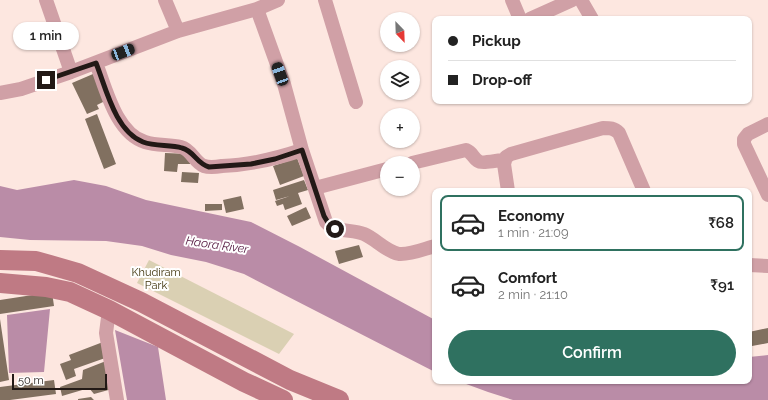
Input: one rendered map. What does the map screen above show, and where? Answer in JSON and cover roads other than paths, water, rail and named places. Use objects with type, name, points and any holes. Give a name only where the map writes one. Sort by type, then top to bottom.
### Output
[{"type":"street","points":[[46,0],[71,72]]},
{"type":"street","points":[[166,0],[178,31]]},
{"type":"street","points":[[0,93],[71,72],[178,31],[257,9],[278,0]]},
{"type":"street","points":[[325,0],[356,102]]},
{"type":"street","points":[[512,0],[519,16]]},
{"type":"street","points":[[537,16],[572,0]]},
{"type":"street","points":[[581,0],[590,16]]},
{"type":"street","points":[[257,9],[284,84],[302,150],[324,216],[330,226],[335,229],[363,234],[389,250],[399,254],[432,247]]},
{"type":"street","points":[[96,63],[116,116],[128,133],[143,142],[181,147],[200,163],[209,167],[251,164],[275,159],[302,150]]},
{"type":"street","points":[[768,124],[748,134],[744,139],[744,144],[768,195]]},
{"type":"street","points":[[420,161],[466,150],[471,152],[476,160],[481,163],[504,160],[511,154],[603,128],[612,128],[620,133],[643,188]]},
{"type":"street","points":[[504,160],[504,171],[507,188]]},
{"type":"street","points":[[315,188],[380,171]]},
{"type":"street","points":[[0,260],[36,261],[78,273],[140,302],[290,380],[339,400]]},
{"type":"street","points":[[752,265],[768,266]]},
{"type":"street","points":[[0,283],[46,287],[70,292],[109,310],[238,379],[283,400]]},
{"type":"street","points":[[109,310],[106,333],[117,400]]},
{"type":"water","name":"Haora River","points":[[74,180],[106,186],[146,200],[251,222],[432,318],[432,370],[244,274],[206,262],[171,255],[142,246],[106,241],[30,240],[0,237],[0,186],[17,190]]},
{"type":"water","points":[[50,309],[44,372],[9,373],[7,315]]},
{"type":"water","points":[[115,330],[158,347],[166,400],[127,400]]},
{"type":"water","points":[[768,355],[768,400],[513,400],[466,384],[752,384],[752,357]]},
{"type":"park label","name":"Khudiram Park","points":[[156,278]]}]
